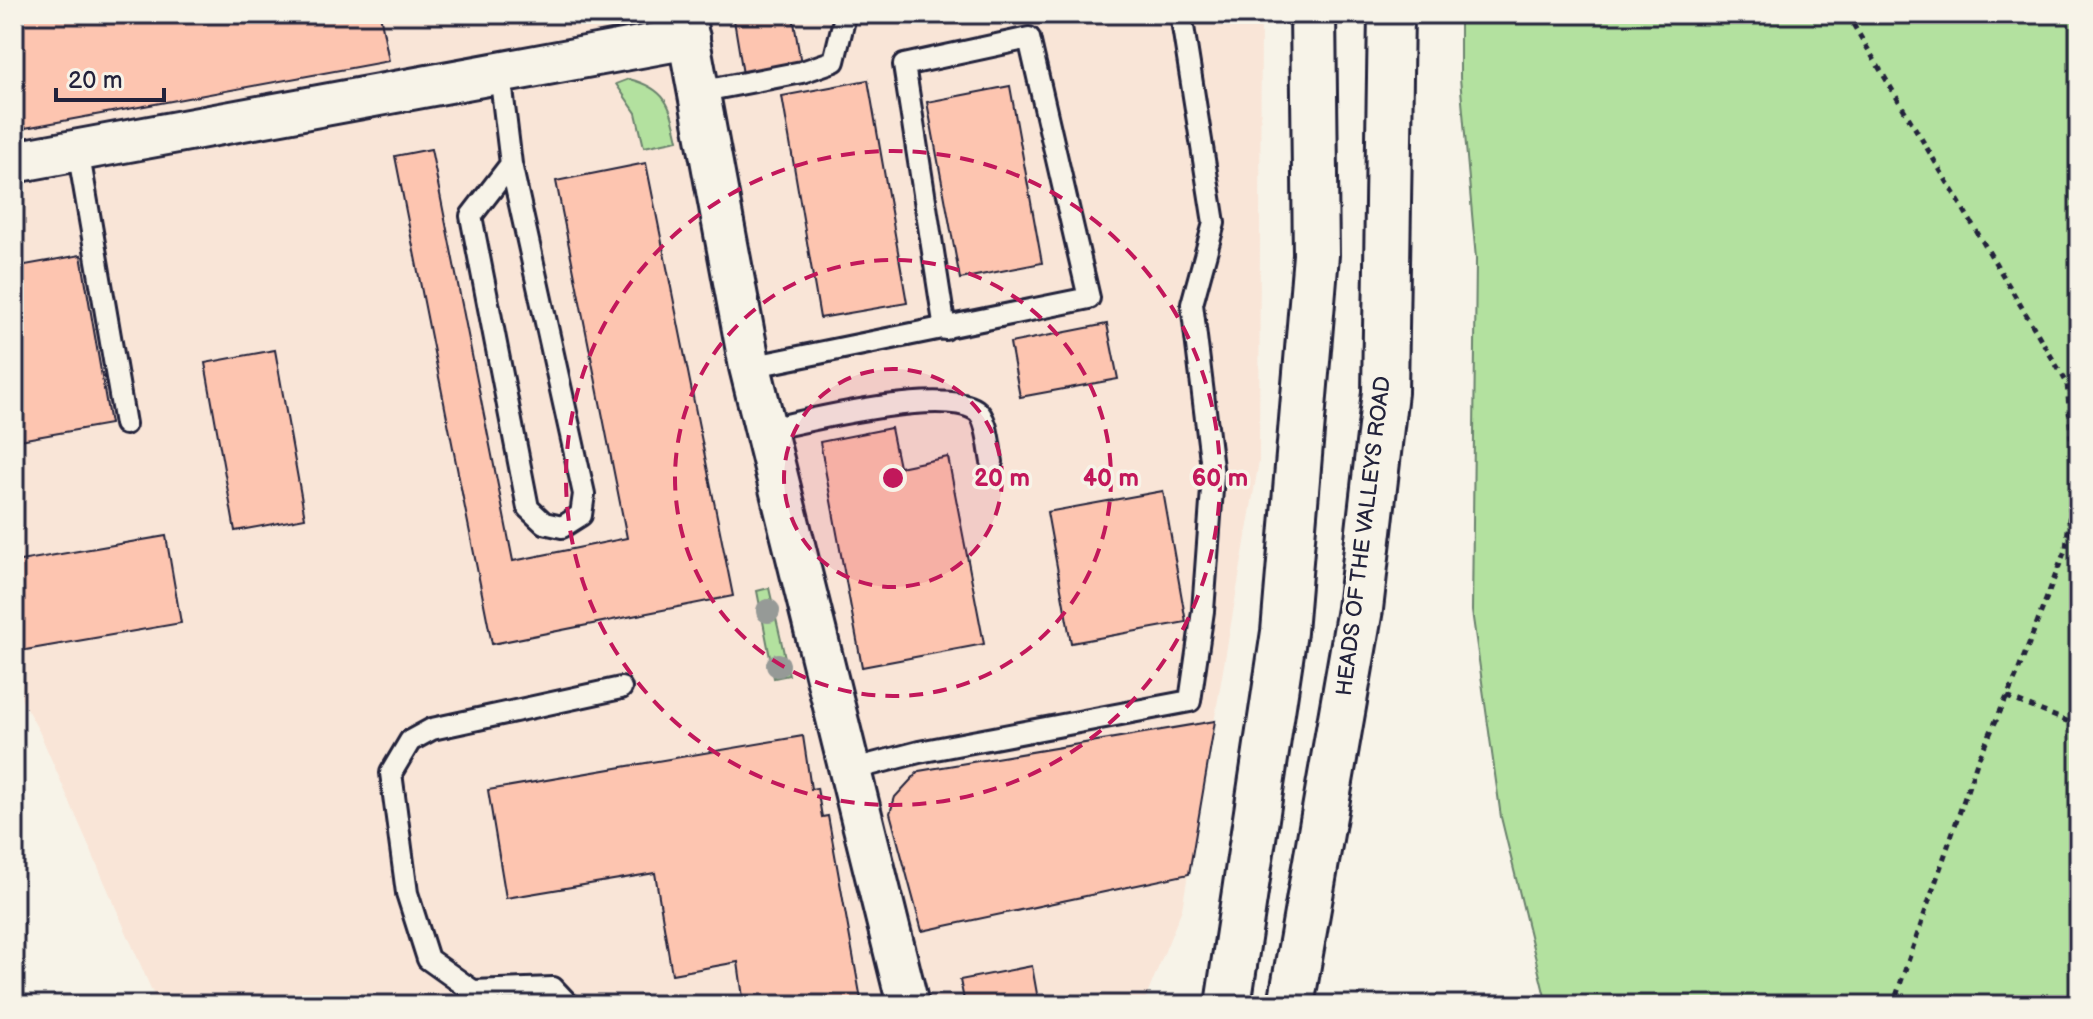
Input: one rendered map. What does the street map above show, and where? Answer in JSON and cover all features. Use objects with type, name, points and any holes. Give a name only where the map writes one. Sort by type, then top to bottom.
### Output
[{"type":"highway","points":[[1228,1005],[1284,632],[1316,255],[1313,14]]},
{"type":"highway","name":"HEADS OF THE VALLEYS ROAD","points":[[1291,1005],[1360,609],[1385,392],[1391,14]]},
{"type":"street","points":[[14,162],[500,73],[686,26],[764,430],[908,1005]]},
{"type":"lane","points":[[850,770],[919,752],[1190,701],[1203,611],[1213,476],[1192,304],[1214,223],[1181,14]]},
{"type":"lane","points":[[698,92],[802,72],[834,61],[843,24]]},
{"type":"lane","points":[[750,367],[945,329],[1089,298],[1029,38],[904,65],[945,329]]},
{"type":"lane","points":[[500,73],[511,164],[584,494],[581,515],[562,527],[544,523],[528,508],[471,216],[511,164]]},
{"type":"lane","points":[[78,150],[125,424]]},
{"type":"lane","points":[[764,430],[894,405],[947,401],[976,410],[983,417],[992,462]]},
{"type":"lane","points":[[569,1005],[553,988],[473,991],[428,959],[407,893],[391,773],[410,741],[432,729],[621,688]]},
{"type":"path","points":[[1847,14],[2067,383],[2074,476],[2066,548],[2007,697],[1977,762],[1893,1005]]},
{"type":"path","points":[[2007,697],[2079,726]]},
{"type":"shaded area","points":[[14,14],[1261,14],[1259,461],[1182,909],[1143,1005],[158,1005],[39,731],[14,686]]},
{"type":"green space","points":[[1460,14],[2079,14],[2079,1005],[1547,1005],[1501,817],[1472,611],[1476,259],[1460,78]]},
{"type":"green space","points":[[629,79],[652,88],[665,100],[678,140],[644,147],[636,113],[616,84]]},
{"type":"green space","points":[[769,588],[789,675],[774,678],[757,591]]},
{"type":"building","points":[[14,14],[380,14],[389,61],[14,130]]},
{"type":"building","points":[[733,14],[803,14],[793,16],[801,64],[743,74]]},
{"type":"building","points":[[868,80],[907,303],[820,318],[782,96]]},
{"type":"building","points":[[1010,86],[1042,263],[960,279],[927,102]]},
{"type":"building","points":[[431,149],[513,561],[627,538],[556,181],[646,163],[733,596],[492,644],[395,156]]},
{"type":"building","points":[[81,255],[110,424],[14,441],[14,267]]},
{"type":"building","points":[[1107,324],[1118,379],[1020,397],[1010,343]]},
{"type":"building","points":[[275,350],[305,518],[235,531],[205,363]]},
{"type":"building","points":[[891,428],[899,467],[948,457],[984,644],[862,667],[820,442]]},
{"type":"building","points":[[1163,491],[1186,622],[1071,643],[1047,512]]},
{"type":"building","points":[[166,536],[181,623],[14,652],[14,562]]},
{"type":"building","points":[[1215,721],[1189,874],[922,931],[890,813],[895,797],[919,771]]},
{"type":"building","points":[[803,736],[811,789],[817,788],[822,817],[828,816],[862,1005],[744,1005],[738,962],[672,974],[655,873],[506,898],[488,790]]},
{"type":"building","points":[[1032,966],[1039,1005],[965,1005],[960,980]]}]
